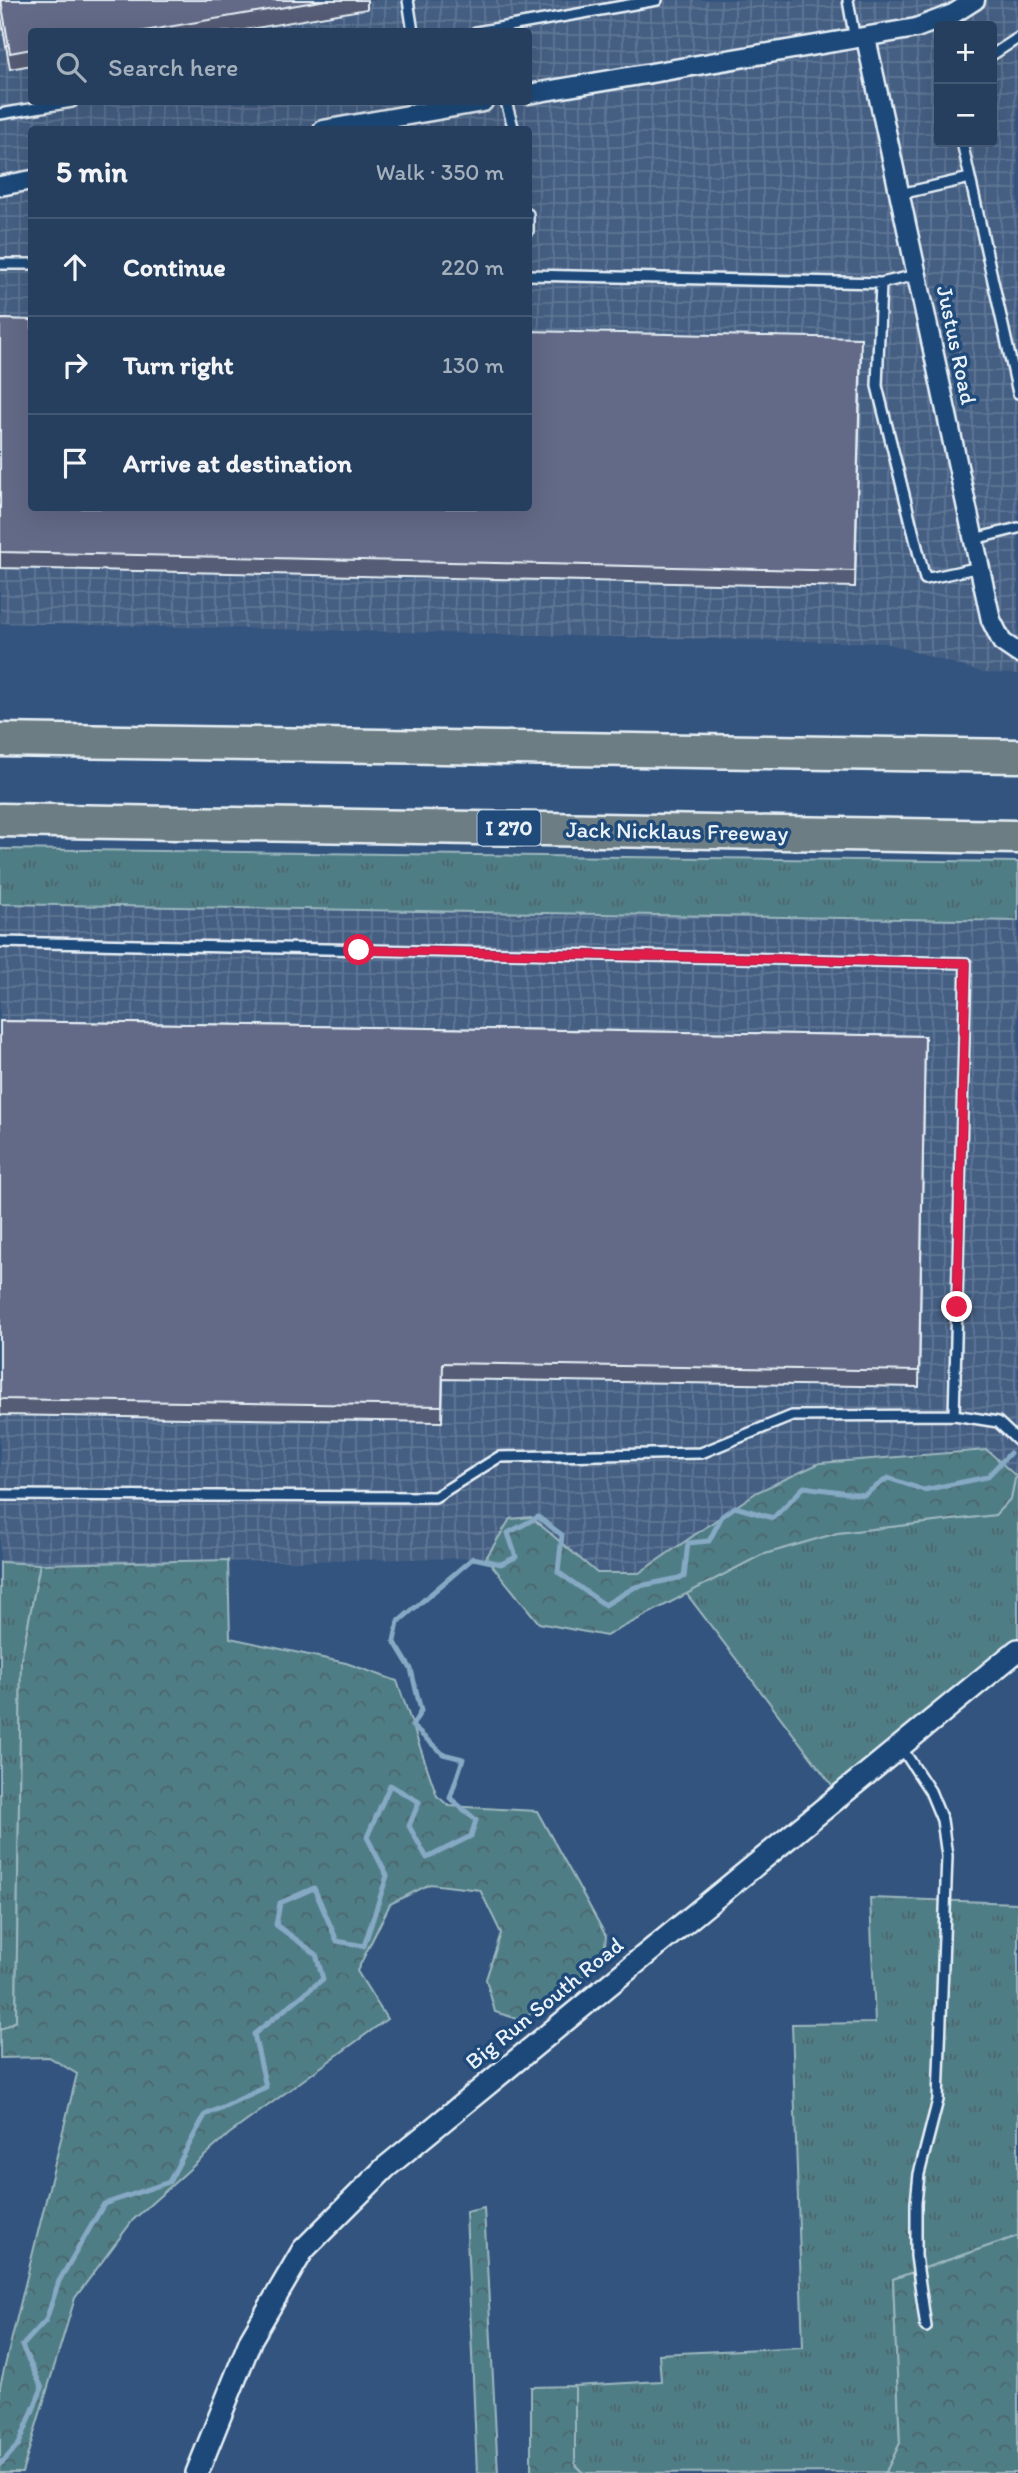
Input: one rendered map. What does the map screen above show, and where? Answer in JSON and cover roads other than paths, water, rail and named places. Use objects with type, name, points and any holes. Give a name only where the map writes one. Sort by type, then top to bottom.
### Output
[{"type":"highway","points":[[0,740],[1018,756]]},
{"type":"highway","name":"Jack Nicklaus Freeway","points":[[0,820],[1018,837]]},
{"type":"street","points":[[532,93],[860,39],[930,24],[975,0]]},
{"type":"street","name":"Justus Road","points":[[860,39],[900,194],[991,621],[1002,642],[1018,653]]},
{"type":"street","points":[[340,126],[427,106]]},
{"type":"street","points":[[0,186],[28,181]]},
{"type":"street","name":"Big Run South Road","points":[[197,2473],[251,2339],[303,2250],[385,2168],[1018,1650]]},
{"type":"lane","points":[[408,0],[412,28]]},
{"type":"lane","points":[[499,28],[657,0]]},
{"type":"lane","points":[[848,0],[860,39]]},
{"type":"lane","points":[[997,52],[1018,38]]},
{"type":"lane","points":[[0,114],[54,105]]},
{"type":"lane","points":[[507,105],[513,126]]},
{"type":"lane","points":[[963,147],[1018,393]]},
{"type":"lane","points":[[900,194],[970,178]]},
{"type":"lane","points":[[0,264],[28,264]]},
{"type":"lane","points":[[532,275],[881,283],[917,275]]},
{"type":"lane","points":[[881,283],[877,386],[925,579],[980,567]]},
{"type":"lane","points":[[974,539],[1018,528]]},
{"type":"lane","points":[[0,942],[966,963],[954,1415]]},
{"type":"lane","points":[[0,1495],[435,1497],[499,1457],[701,1453],[792,1416],[954,1415],[998,1422],[1018,1441]]},
{"type":"lane","points":[[900,1746],[930,1791],[942,1820],[947,1856],[938,2100],[919,2174],[916,2203],[916,2256],[926,2326]]},
{"type":"waterway","points":[[0,2465],[19,2444],[42,2388],[22,2346],[46,2320],[59,2281],[104,2204],[169,2182],[205,2115],[266,2087],[254,2034],[323,1979],[316,1954],[276,1925],[280,1903],[314,1888],[337,1941],[364,1946],[387,1876],[367,1837],[390,1785],[419,1802],[409,1826],[427,1858],[471,1836],[476,1820],[450,1798],[463,1759],[443,1754],[412,1726],[421,1711],[411,1669],[394,1641],[398,1622],[473,1558],[501,1564],[516,1557],[508,1533],[538,1517],[562,1535],[558,1572],[605,1605],[635,1587],[684,1577],[688,1543],[709,1541],[722,1516],[735,1507],[773,1518],[804,1487],[864,1495],[888,1478],[924,1490],[987,1477],[1010,1453]]}]
